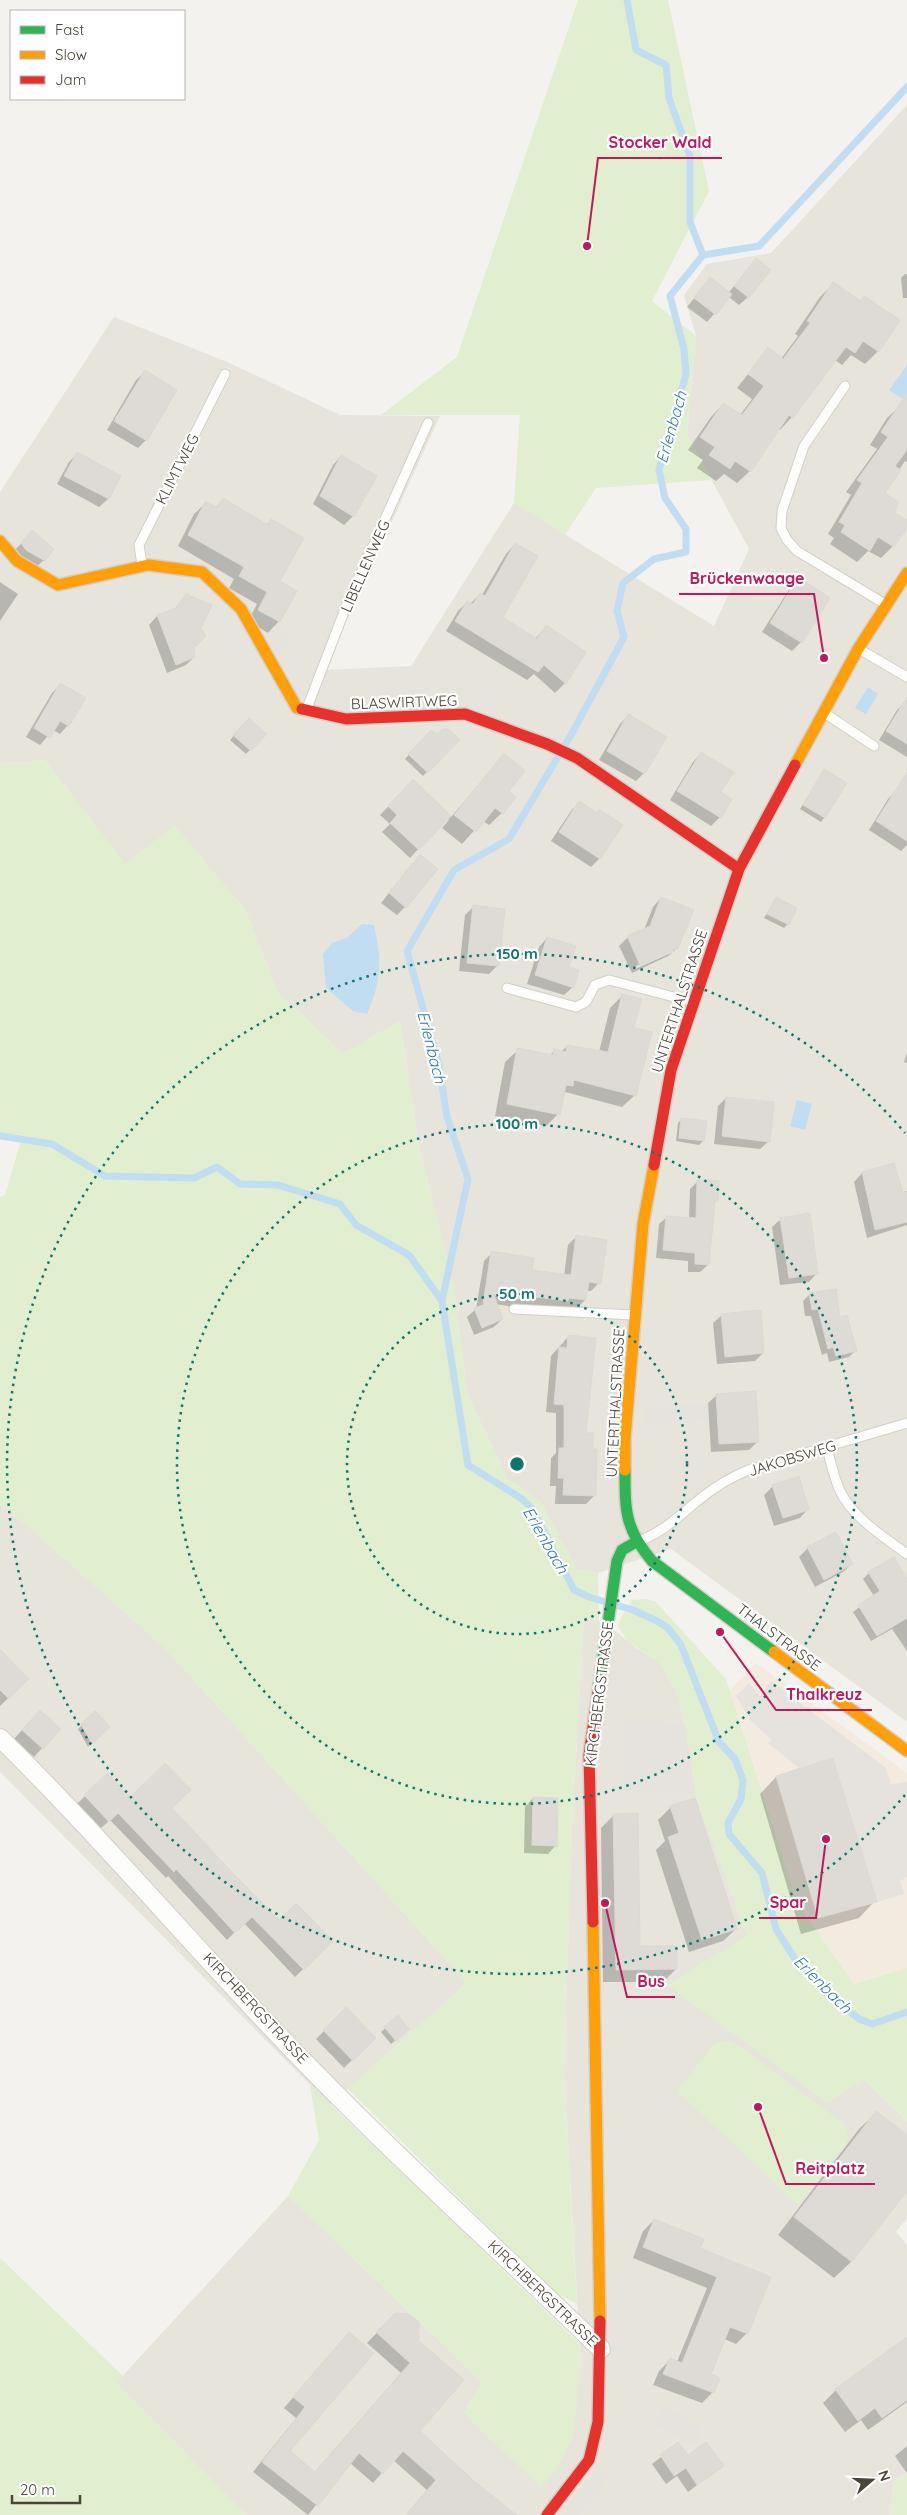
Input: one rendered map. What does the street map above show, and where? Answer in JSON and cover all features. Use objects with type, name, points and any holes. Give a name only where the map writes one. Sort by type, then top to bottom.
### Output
[{"type":"street","name":"BLASWIRTWEG","points":[[0,541],[17,561],[58,585],[148,564],[202,572],[241,609],[297,708],[346,720],[465,714],[547,744],[577,758],[739,869]]},
{"type":"street","name":"UNTERTHALSTRASSE","points":[[636,1542],[628,1522],[625,1499],[625,1438],[643,1224],[671,1070],[739,869],[858,648],[907,573]]},
{"type":"street","name":"KIRCHBERGSTRASSE","points":[[600,2349],[589,1772],[591,1737],[612,1585],[622,1550],[636,1542]]},
{"type":"street","name":"THALSTRASSE","points":[[636,1542],[652,1561],[907,1751]]},
{"type":"street","name":"KIRCHBERGSTRASSE","points":[[0,1738],[212,1962],[274,2031],[600,2349]]},
{"type":"street","points":[[547,2515],[582,2471],[593,2450],[598,2422],[600,2349]]},
{"type":"lane","name":"KLIMTWEG","points":[[142,566],[139,545],[225,374]]},
{"type":"lane","points":[[845,386],[804,446],[782,511],[781,528],[787,540],[797,551],[886,604]]},
{"type":"lane","name":"LIBELLENWEG","points":[[306,710],[347,604],[428,423]]},
{"type":"lane","points":[[858,648],[907,677]]},
{"type":"lane","points":[[823,713],[874,746]]},
{"type":"lane","points":[[507,988],[576,1007],[586,1002],[595,984],[609,980],[693,1002]]},
{"type":"lane","points":[[514,1309],[618,1316],[635,1315]]},
{"type":"lane","name":"JAKOBSWEG","points":[[636,1542],[657,1534],[725,1481],[774,1461],[907,1423]]},
{"type":"lane","points":[[827,1447],[840,1492],[855,1512],[874,1530],[907,1554]]},
{"type":"shaded area","points":[[907,105],[907,1722],[671,1549],[598,1573],[578,1570],[540,1501],[508,1480],[467,1393],[453,1281],[419,1147],[400,1021],[343,1054],[278,993],[246,911],[175,826],[125,864],[45,760],[0,763],[0,492],[114,317],[225,361],[340,415],[440,416],[324,670],[411,666],[514,503],[714,626],[749,549],[687,435],[696,336],[684,295],[707,264],[771,253]]},
{"type":"shaded area","points":[[279,624],[290,642],[274,659],[263,639]]},
{"type":"shaded area","points":[[708,1404],[708,1421],[646,1424],[645,1407]]},
{"type":"shaded area","points":[[0,1505],[22,1521],[165,1648],[467,1983],[330,2105],[0,1772]]},
{"type":"shaded area","points":[[584,1616],[607,1624],[636,1648],[659,1662],[675,1689],[685,1726],[695,1793],[747,1936],[668,1985],[865,2080],[907,2121],[907,2218],[896,2232],[907,2245],[907,2473],[894,2481],[890,2515],[246,2515],[116,2383],[288,2196],[482,2382],[464,2413],[541,2487],[581,2367],[564,2071],[572,1827]]},
{"type":"shaded area","points":[[756,1663],[907,1773],[907,1968],[854,1984],[797,1903],[728,1692]]},
{"type":"shaded area","points":[[771,1681],[886,1768],[891,1784],[907,1782],[907,1877],[900,1881],[904,1894],[877,1902],[834,1759],[799,1768],[768,1743],[772,1740],[750,1720],[736,1696],[749,1683],[760,1696]]},
{"type":"shaded area","points":[[626,1716],[685,1726],[695,1793],[624,1792]]},
{"type":"shaded area","points":[[609,1835],[614,1969],[600,1970],[597,1836]]},
{"type":"shaded area","points":[[663,2406],[702,2428],[694,2446],[652,2424]]},
{"type":"shaded area","points":[[597,2469],[609,2478],[581,2515],[567,2515],[563,2512]]},
{"type":"green space","points":[[578,0],[668,0],[709,191],[652,301],[696,336],[687,435],[711,480],[596,488],[565,535],[514,503],[520,415],[381,415],[457,357]]},
{"type":"green space","points":[[45,760],[125,863],[175,826],[246,911],[278,993],[343,1054],[400,1021],[419,1147],[453,1281],[467,1393],[508,1480],[540,1501],[578,1570],[598,1573],[599,1622],[584,1617],[572,1827],[564,2071],[577,2304],[556,2293],[348,2089],[467,1983],[165,1648],[22,1521],[0,1505],[0,1197],[5,1195],[21,1140],[0,1134],[0,763]]},
{"type":"green space","points":[[645,1599],[655,1601],[726,1679],[797,1903],[854,1984],[907,1968],[907,2121],[865,2080],[827,2103],[667,1985],[747,1936],[695,1793],[685,1726],[675,1689],[659,1662],[627,1641],[618,1626],[632,1600]]},
{"type":"green space","points":[[722,2041],[738,2045],[843,2123],[846,2129],[848,2136],[846,2145],[798,2205],[677,2091],[713,2045]]},
{"type":"green space","points":[[310,2085],[579,2343],[581,2367],[573,2438],[557,2469],[541,2487],[464,2413],[482,2382],[288,2196],[319,2140]]},
{"type":"green space","points":[[0,2258],[123,2376],[117,2384],[246,2515],[0,2515]]},
{"type":"green space","points":[[907,2473],[907,2515],[890,2515],[894,2481]]},
{"type":"water","points":[[907,365],[907,393],[903,399],[889,390]]},
{"type":"water","points":[[868,687],[878,694],[866,714],[855,708]]},
{"type":"water","points":[[362,924],[374,925],[379,960],[376,991],[367,1014],[353,1011],[326,988],[323,954],[332,943],[347,938]]},
{"type":"water","points":[[797,1100],[812,1104],[805,1130],[790,1126]]},
{"type":"building","points":[[756,258],[771,270],[749,298],[734,286]]},
{"type":"building","points":[[710,277],[732,294],[716,315],[694,298]]},
{"type":"building","points":[[833,282],[861,301],[864,296],[900,320],[879,352],[863,341],[855,353],[846,347],[793,418],[789,415],[751,472],[735,461],[730,469],[709,455],[715,447],[700,437],[723,403],[742,415],[764,386],[748,374],[768,347],[783,359],[810,323],[807,321]]},
{"type":"building","points":[[145,370],[177,390],[147,441],[114,421]]},
{"type":"building","points":[[907,393],[907,450],[895,466],[901,470],[885,493],[898,502],[895,513],[907,520],[907,528],[894,547],[878,537],[870,551],[841,532],[845,525],[839,522],[862,483],[857,480],[888,437],[881,432]]},
{"type":"building","points":[[77,452],[121,476],[109,499],[64,476]]},
{"type":"building","points":[[341,455],[377,476],[354,517],[320,496]]},
{"type":"building","points":[[223,498],[268,525],[271,519],[304,538],[280,581],[297,591],[280,622],[258,610],[267,592],[239,576],[244,567],[188,535],[205,502],[217,507]]},
{"type":"building","points":[[32,530],[54,549],[45,561],[26,550],[21,543]]},
{"type":"building","points":[[515,543],[538,556],[503,617],[537,639],[546,625],[586,652],[566,684],[544,665],[538,672],[455,621],[467,601],[473,604],[480,593],[485,596]]},
{"type":"building","points":[[798,577],[830,598],[802,643],[770,623]]},
{"type":"building","points":[[186,594],[212,605],[201,628],[206,636],[194,648],[195,657],[176,665],[157,615],[176,608]]},
{"type":"building","points":[[60,683],[86,698],[69,726],[60,721],[50,738],[34,728]]},
{"type":"building","points":[[907,697],[907,744],[886,731]]},
{"type":"building","points":[[628,714],[667,737],[645,774],[607,751]]},
{"type":"building","points":[[249,718],[267,734],[251,751],[233,735]]},
{"type":"building","points":[[442,729],[449,729],[460,740],[428,773],[408,754],[431,730],[437,734]]},
{"type":"building","points":[[701,752],[734,772],[721,792],[732,799],[721,818],[677,791]]},
{"type":"building","points":[[504,753],[525,771],[509,791],[516,797],[503,814],[495,808],[476,832],[454,815]]},
{"type":"building","points":[[824,769],[847,783],[825,818],[803,805]]},
{"type":"building","points":[[907,772],[907,841],[876,821]]},
{"type":"building","points":[[413,779],[451,816],[419,850],[390,823],[397,815],[388,806]]},
{"type":"building","points":[[579,801],[597,813],[599,809],[623,825],[600,859],[559,832]]},
{"type":"building","points":[[420,854],[438,869],[406,908],[389,893]]},
{"type":"building","points":[[661,897],[694,910],[678,948],[640,965],[627,936],[650,926]]},
{"type":"building","points":[[776,897],[797,908],[789,925],[767,914]]},
{"type":"building","points":[[473,905],[505,909],[499,966],[467,963]]},
{"type":"building","points":[[547,937],[576,946],[569,967],[579,970],[574,988],[535,975]]},
{"type":"building","points":[[622,994],[642,999],[634,1028],[652,1032],[636,1096],[574,1080],[573,1086],[566,1085],[560,1115],[507,1104],[517,1048],[553,1055],[554,1049],[566,1052],[567,1045],[608,1052]]},
{"type":"building","points":[[726,1097],[774,1102],[770,1142],[722,1136]]},
{"type":"building","points":[[681,1118],[707,1121],[704,1141],[679,1138]]},
{"type":"building","points":[[894,1163],[903,1193],[907,1192],[907,1222],[875,1230],[862,1172]]},
{"type":"building","points":[[697,1180],[719,1181],[718,1201],[715,1201],[709,1265],[695,1264],[695,1253],[663,1250],[666,1216],[696,1218]]},
{"type":"building","points":[[810,1213],[818,1274],[789,1278],[780,1218]]},
{"type":"building","points":[[576,1235],[607,1240],[601,1284],[589,1282],[586,1300],[569,1298],[568,1301],[528,1296],[527,1300],[494,1295],[503,1319],[482,1328],[474,1308],[483,1305],[491,1251],[534,1258],[532,1270],[571,1275]]},
{"type":"building","points":[[836,1289],[840,1317],[847,1315],[857,1351],[836,1356],[833,1347],[828,1349],[818,1309],[812,1310],[809,1293]]},
{"type":"building","points":[[761,1310],[764,1353],[725,1357],[721,1314]]},
{"type":"building","points":[[568,1335],[596,1338],[586,1433],[593,1433],[593,1449],[597,1449],[596,1496],[563,1495],[564,1478],[558,1478],[559,1448],[564,1448],[564,1405],[554,1404],[559,1347],[567,1348]]},
{"type":"building","points":[[756,1391],[759,1442],[719,1444],[716,1394]]},
{"type":"building","points":[[799,1476],[809,1510],[783,1518],[772,1485]]},
{"type":"building","points":[[836,1532],[853,1564],[824,1580],[807,1547]]},
{"type":"building","points":[[894,1557],[907,1579],[907,1618],[877,1636],[858,1605],[880,1591],[868,1572]]},
{"type":"building","points":[[0,1649],[29,1679],[9,1699],[0,1690]]},
{"type":"building","points":[[40,1710],[61,1729],[43,1749],[22,1730]]},
{"type":"building","points":[[95,1711],[110,1727],[92,1744],[81,1724]]},
{"type":"building","points":[[833,1758],[877,1902],[818,1918],[776,1776]]},
{"type":"building","points":[[165,1763],[191,1790],[172,1808],[227,1867],[279,1920],[296,1903],[333,1941],[304,1970],[252,1917],[235,1933],[176,1869],[174,1872],[118,1813],[109,1822],[84,1795],[107,1773],[130,1797]]},
{"type":"building","points":[[533,1797],[558,1798],[557,1846],[532,1845]]},
{"type":"building","points":[[695,1798],[737,1929],[702,1940],[668,1837],[679,1833],[670,1806]]},
{"type":"building","points":[[638,1813],[640,1946],[677,1946],[677,1969],[616,1970],[613,1814]]},
{"type":"building","points":[[346,2007],[376,2038],[353,2061],[323,2030]]},
{"type":"building","points":[[398,2015],[409,2029],[396,2041],[384,2027]]},
{"type":"building","points":[[876,2111],[907,2135],[907,2191],[852,2262],[794,2217]]},
{"type":"building","points":[[654,2219],[704,2239],[700,2248],[771,2277],[748,2334],[730,2327],[711,2374],[720,2378],[714,2393],[663,2374],[670,2358],[682,2363],[717,2277],[643,2247]]},
{"type":"building","points":[[395,2313],[408,2314],[419,2322],[419,2341],[464,2380],[420,2431],[475,2482],[517,2515],[406,2515],[436,2480],[403,2451],[383,2474],[359,2453],[318,2506],[262,2462],[305,2407],[293,2397],[349,2332],[374,2353],[290,2451],[315,2472],[410,2363],[376,2332]]},
{"type":"building","points":[[907,2337],[907,2400],[882,2418],[875,2408],[858,2421],[835,2389]]},
{"type":"building","points":[[678,2442],[688,2455],[706,2442],[724,2466],[697,2485],[686,2468],[674,2476],[660,2455]]},
{"type":"waterway","points":[[627,0],[636,50],[666,65],[669,98],[690,156],[690,222],[703,255]]},
{"type":"waterway","name":"Erlenbach","points":[[907,87],[759,246],[703,255],[670,296],[684,349],[686,374],[659,470],[665,498],[686,529],[686,552],[654,559],[623,583],[617,611],[624,637],[571,735],[509,839],[454,870],[407,951],[439,1065],[447,1117],[468,1179],[442,1301],[468,1465],[522,1499],[533,1510],[574,1590],[589,1597],[633,1610],[657,1621],[668,1628],[681,1645],[719,1742],[735,1759],[743,1780],[741,1799],[728,1823],[729,1834],[762,1873],[776,1929],[797,1962],[816,1978],[833,1998],[859,2019],[872,2024],[907,2012]]},
{"type":"waterway","points":[[0,1136],[52,1144],[105,1176],[194,1178],[217,1167],[240,1184],[278,1185],[340,1204],[356,1225],[409,1255],[442,1301]]},
{"type":"traffic: fast","points":[[625,1470],[625,1497],[628,1519],[636,1539],[652,1561],[774,1652]]},
{"type":"traffic: fast","points":[[598,1692],[617,1561],[622,1550],[636,1542]]},
{"type":"traffic: slow","points":[[0,541],[17,561],[58,585],[148,565],[202,572],[241,609],[297,708],[302,709]]},
{"type":"traffic: slow","points":[[795,765],[858,649],[907,573]]},
{"type":"traffic: slow","points":[[625,1470],[625,1438],[643,1224],[654,1165]]},
{"type":"traffic: slow","points":[[774,1652],[907,1751]]},
{"type":"traffic: slow","points":[[593,1922],[600,2321]]},
{"type":"traffic: jam","points":[[302,709],[346,719],[465,714],[547,744],[577,758],[739,869]]},
{"type":"traffic: jam","points":[[654,1165],[671,1070],[739,869],[795,765]]},
{"type":"traffic: jam","points":[[593,1922],[589,1755],[598,1692]]},
{"type":"traffic: jam","points":[[547,2515],[589,2460],[598,2422],[600,2321]]},
{"type":"place","name":"Stocker Wald","points":[[587,246]]},
{"type":"place","name":"Brückenwaage","points":[[824,658]]},
{"type":"place","name":"Thalkreuz","points":[[720,1632]]},
{"type":"place","name":"Spar","points":[[826,1839]]},
{"type":"place","name":"Bus","points":[[605,1903]]},
{"type":"place","name":"Reitplatz","points":[[758,2107]]}]
